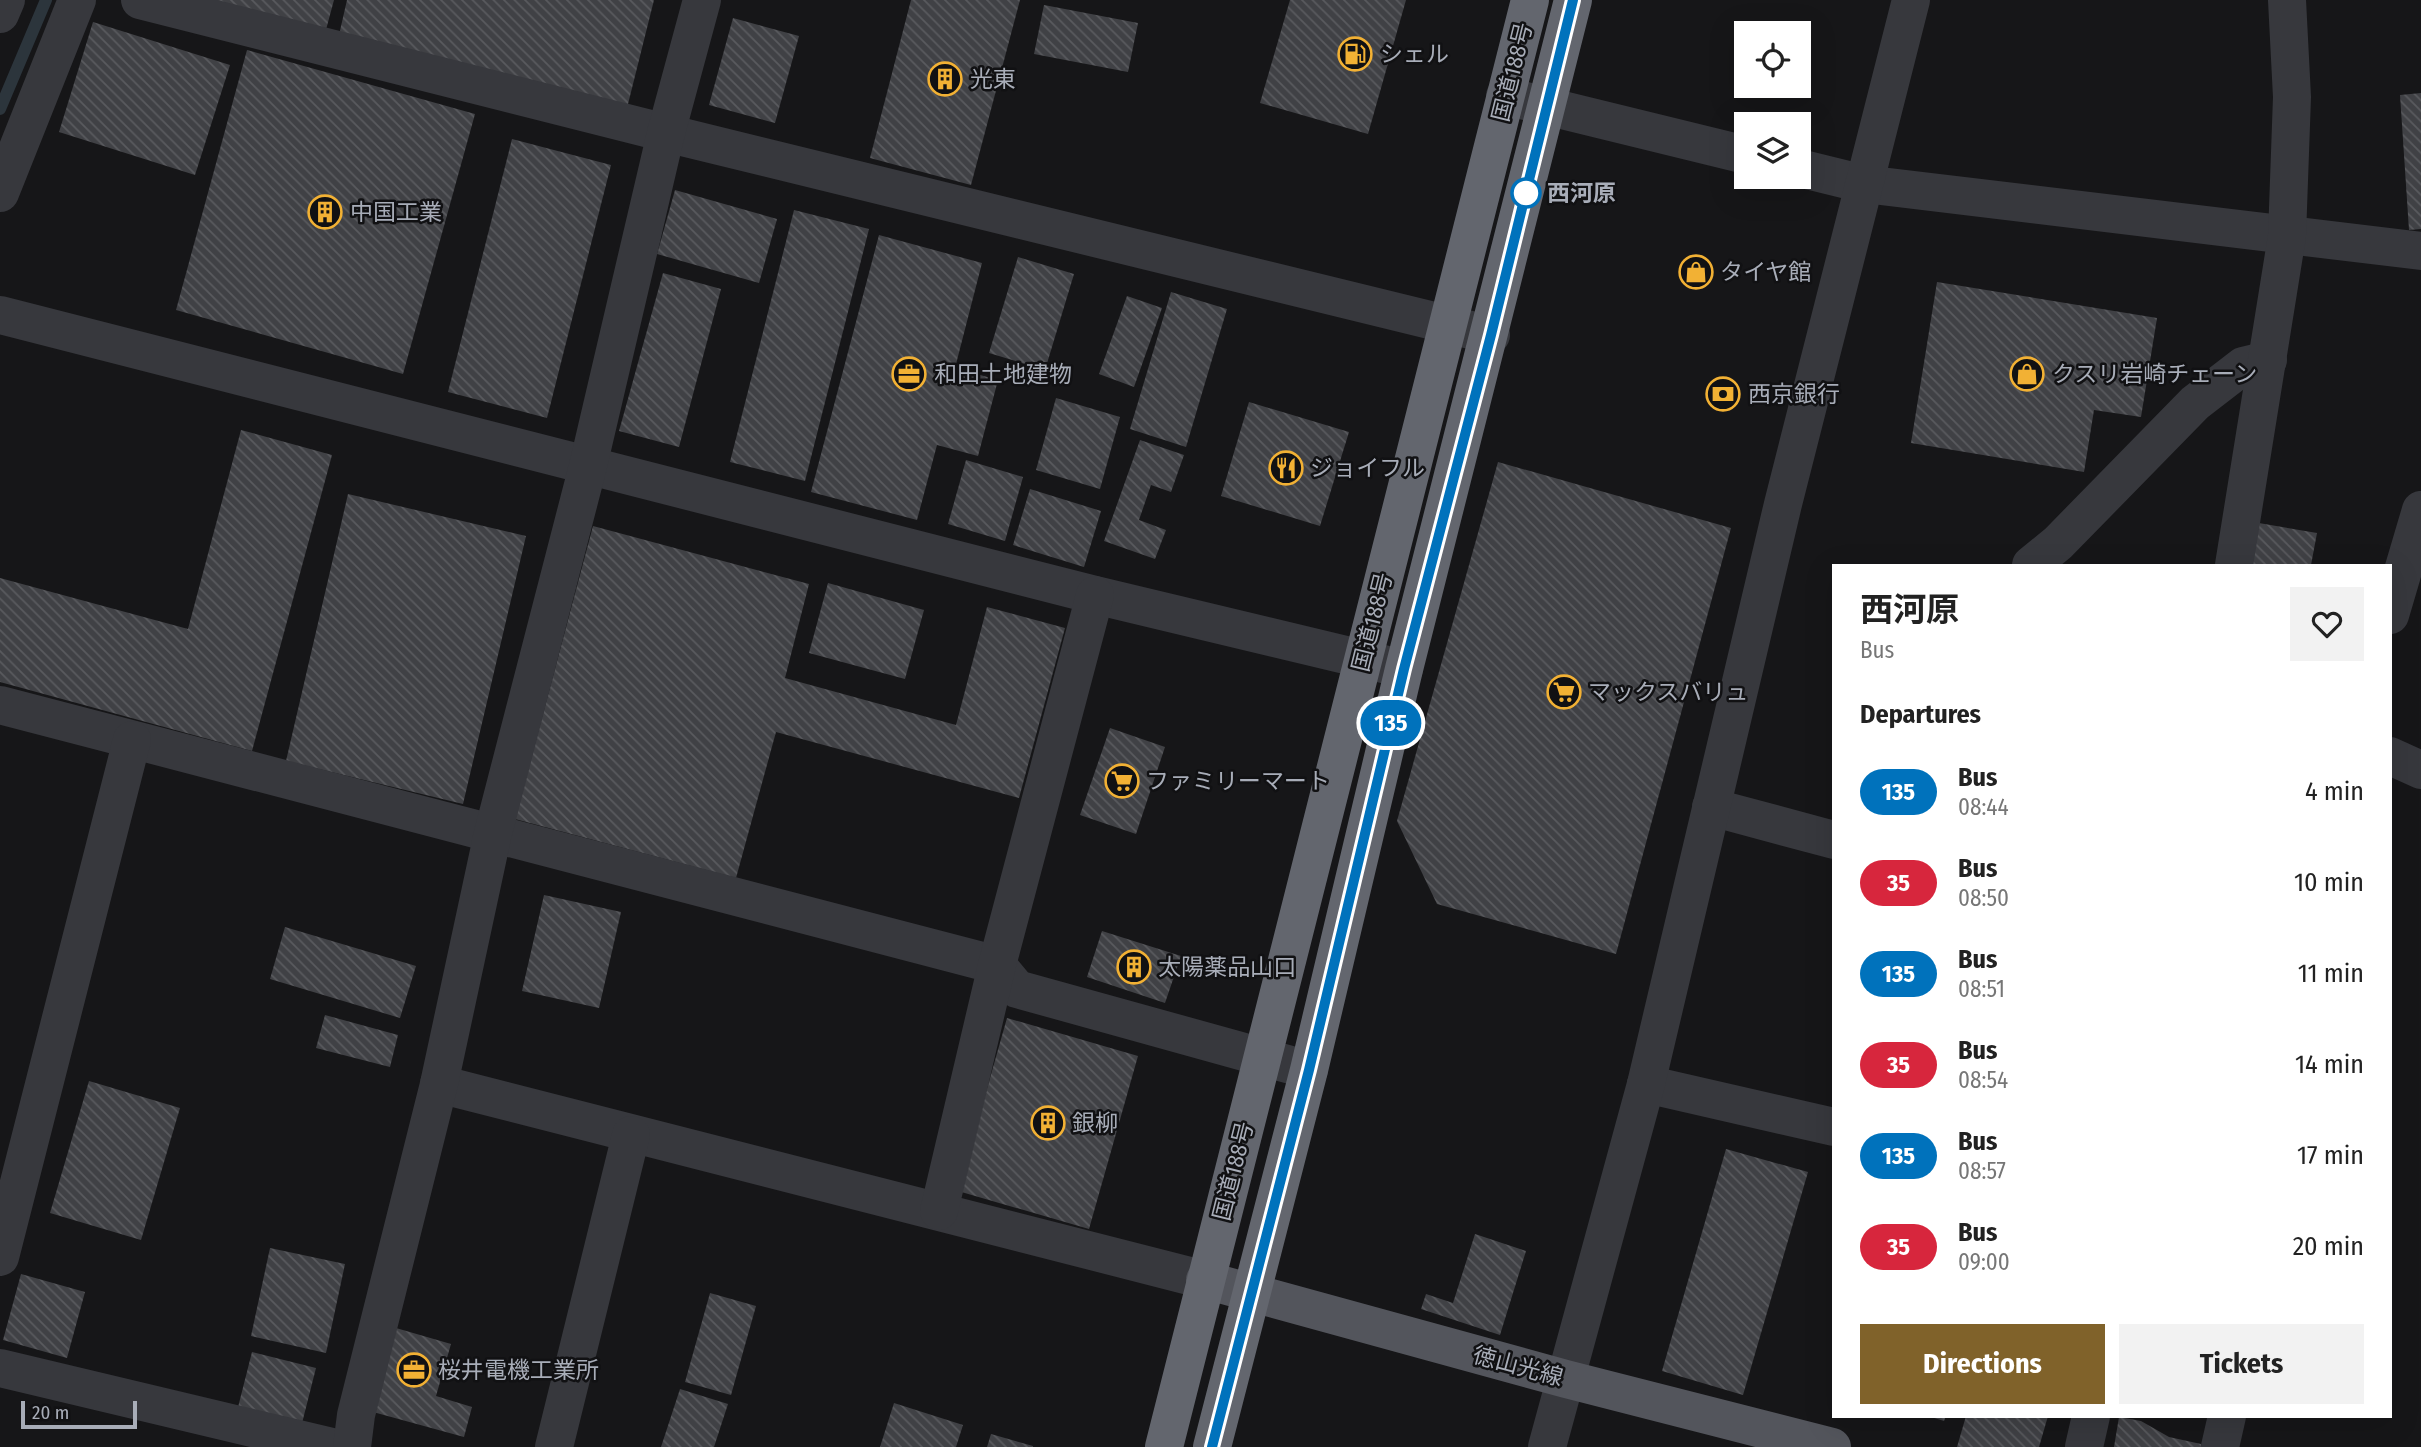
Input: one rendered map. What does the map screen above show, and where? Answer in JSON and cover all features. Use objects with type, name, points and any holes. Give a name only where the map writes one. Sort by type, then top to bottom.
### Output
[{"type":"highway","name":"国道188号","points":[[1164,1447],[1530,0]]},
{"type":"highway","name":"国道188号","points":[[1212,1447],[1309,1070],[1404,669],[1491,335],[1573,0]]},
{"type":"main road","name":"徳山光線","points":[[1205,1280],[1566,1379],[1832,1447]]},
{"type":"street","points":[[0,14],[6,0]]},
{"type":"street","points":[[0,193],[77,0]]},
{"type":"street","points":[[140,0],[666,133],[1491,335]]},
{"type":"street","points":[[352,1447],[356,1416],[439,1084],[493,833],[588,466],[666,133],[702,0]]},
{"type":"street","points":[[1547,1447],[1646,1084],[1783,504],[1911,0]]},
{"type":"street","points":[[2234,564],[2287,236],[2292,97],[2287,0]]},
{"type":"street","points":[[1505,96],[1547,104],[1734,152]]},
{"type":"street","points":[[1811,171],[1864,184],[2421,251]]},
{"type":"street","points":[[0,315],[1095,595],[1404,669]]},
{"type":"street","points":[[2032,564],[2058,543],[2195,403],[2243,366],[2268,360]]},
{"type":"street","points":[[2392,608],[2421,510]]},
{"type":"street","points":[[939,1211],[997,965],[1095,595]]},
{"type":"street","points":[[0,705],[997,965],[1017,989],[1263,1055],[1309,1070]]},
{"type":"street","points":[[0,1258],[132,740]]},
{"type":"street","points":[[2392,757],[2421,770]]},
{"type":"street","points":[[1711,807],[1832,839]]},
{"type":"street","points":[[439,1084],[1205,1280]]},
{"type":"street","points":[[1646,1084],[1832,1127]]},
{"type":"street","points":[[554,1447],[631,1135]]},
{"type":"street","points":[[0,1368],[332,1447]]},
{"type":"street","points":[[2084,1447],[2091,1418]]},
{"type":"street","points":[[2220,1447],[2227,1418]]},
{"type":"building","points":[[198,0],[334,0],[324,37]]},
{"type":"building","points":[[347,0],[654,0],[627,108],[339,35]]},
{"type":"building","name":"光東","points":[[911,0],[1020,0],[971,185],[870,158]]},
{"type":"building","points":[[1290,0],[1406,0],[1368,134],[1260,103]]},
{"type":"building","points":[[1044,5],[1138,23],[1128,72],[1034,54]]},
{"type":"building","points":[[733,18],[799,36],[775,123],[709,105]]},
{"type":"building","points":[[93,22],[230,65],[195,175],[59,132]]},
{"type":"building","name":"中国工業","points":[[247,50],[475,114],[403,374],[176,310]]},
{"type":"building","points":[[2421,93],[2421,229],[2409,230],[2400,95]]},
{"type":"building","points":[[512,139],[611,165],[547,418],[448,392]]},
{"type":"building","points":[[675,190],[777,219],[759,283],[657,254]]},
{"type":"building","points":[[794,210],[869,229],[805,481],[730,462]]},
{"type":"building","name":"和田土地建物","points":[[879,235],[982,263],[955,368],[998,380],[978,456],[937,445],[917,520],[811,492]]},
{"type":"building","points":[[1018,257],[1074,274],[1045,370],[989,353]]},
{"type":"building","points":[[663,273],[721,289],[679,447],[619,431]]},
{"type":"building","points":[[1937,282],[2157,318],[2141,417],[2094,410],[2084,472],[1911,443]]},
{"type":"building","points":[[1171,292],[1227,309],[1186,447],[1130,429]]},
{"type":"building","points":[[1127,296],[1162,308],[1134,387],[1099,374]]},
{"type":"building","points":[[1056,398],[1120,417],[1100,489],[1036,470]]},
{"type":"building","points":[[1249,402],[1349,432],[1320,526],[1221,496]]},
{"type":"building","points":[[241,430],[332,455],[252,751],[0,682],[0,578],[188,629]]},
{"type":"building","points":[[1140,440],[1184,455],[1171,492],[1151,485],[1139,520],[1166,530],[1155,559],[1104,541]]},
{"type":"building","points":[[966,460],[1023,477],[1005,541],[948,524]]},
{"type":"building","points":[[1498,462],[1731,528],[1616,954],[1437,904],[1397,821]]},
{"type":"building","points":[[1030,489],[1101,511],[1084,567],[1013,545]]},
{"type":"building","points":[[348,494],[526,536],[463,804],[286,761]]},
{"type":"building","points":[[2253,522],[2317,533],[2311,564],[2246,564]]},
{"type":"building","points":[[593,526],[809,584],[785,678],[956,725],[987,607],[1065,628],[1019,798],[776,732],[736,878],[515,819]]},
{"type":"building","points":[[828,583],[924,610],[905,679],[809,653]]},
{"type":"building","points":[[1110,728],[1165,747],[1136,834],[1080,815]]},
{"type":"building","points":[[544,895],[621,912],[599,1008],[522,991]]},
{"type":"building","points":[[285,927],[416,966],[400,1018],[270,979]]},
{"type":"building","name":"太陽薬品山口","points":[[1102,931],[1181,956],[1165,1003],[1087,977]]},
{"type":"building","points":[[325,1015],[398,1035],[390,1067],[316,1048]]},
{"type":"building","name":"銀柳","points":[[1007,1018],[1138,1056],[1089,1229],[958,1191]]},
{"type":"building","points":[[89,1081],[180,1108],[141,1240],[50,1213]]},
{"type":"building","points":[[1726,1149],[1808,1172],[1743,1395],[1662,1371]]},
{"type":"building","points":[[1475,1234],[1526,1251],[1500,1335],[1421,1309],[1426,1294],[1453,1303]]},
{"type":"building","points":[[270,1248],[345,1264],[326,1353],[251,1336]]},
{"type":"building","points":[[21,1274],[85,1292],[67,1358],[3,1340]]},
{"type":"building","points":[[710,1293],[756,1306],[731,1395],[685,1382]]},
{"type":"building","name":"桜井電機工業所","points":[[396,1328],[451,1344],[436,1396],[472,1407],[464,1437],[373,1412]]},
{"type":"building","points":[[252,1352],[316,1368],[299,1435],[235,1419]]},
{"type":"building","points":[[680,1389],[728,1404],[714,1447],[661,1447]]},
{"type":"building","points":[[894,1403],[963,1425],[956,1447],[880,1447]]},
{"type":"building","points":[[1965,1418],[2047,1418],[2039,1447],[1957,1447]]},
{"type":"building","points":[[2119,1418],[2141,1421],[2169,1437],[2201,1444],[2201,1447],[2114,1447]]},
{"type":"building","points":[[991,1434],[1033,1446],[1033,1447],[987,1447]]},
{"type":"waterway","points":[[0,109],[46,0]]},
{"type":"bus line","name":"135","points":[[1212,1447],[1309,1070],[1404,669],[1491,335],[1573,0]]},
{"type":"place","name":"シェル","points":[[1355,54]]},
{"type":"place","name":"光東","points":[[945,79]]},
{"type":"place","name":"西河原","points":[[1526,193]]},
{"type":"place","name":"中国工業","points":[[325,212]]},
{"type":"place","name":"タイヤ館","points":[[1696,272]]},
{"type":"place","name":"和田土地建物","points":[[909,374]]},
{"type":"place","name":"クスリ岩崎チェーン","points":[[2027,374]]},
{"type":"place","name":"西京銀行","points":[[1723,394]]},
{"type":"place","name":"ジョイフル","points":[[1286,468]]},
{"type":"place","name":"マックスバリュ","points":[[1564,692]]},
{"type":"place","name":"ファミリーマート","points":[[1122,781]]},
{"type":"place","name":"太陽薬品山口","points":[[1134,967]]},
{"type":"place","name":"銀柳","points":[[1048,1123]]},
{"type":"place","name":"桜井電機工業所","points":[[414,1370]]}]
